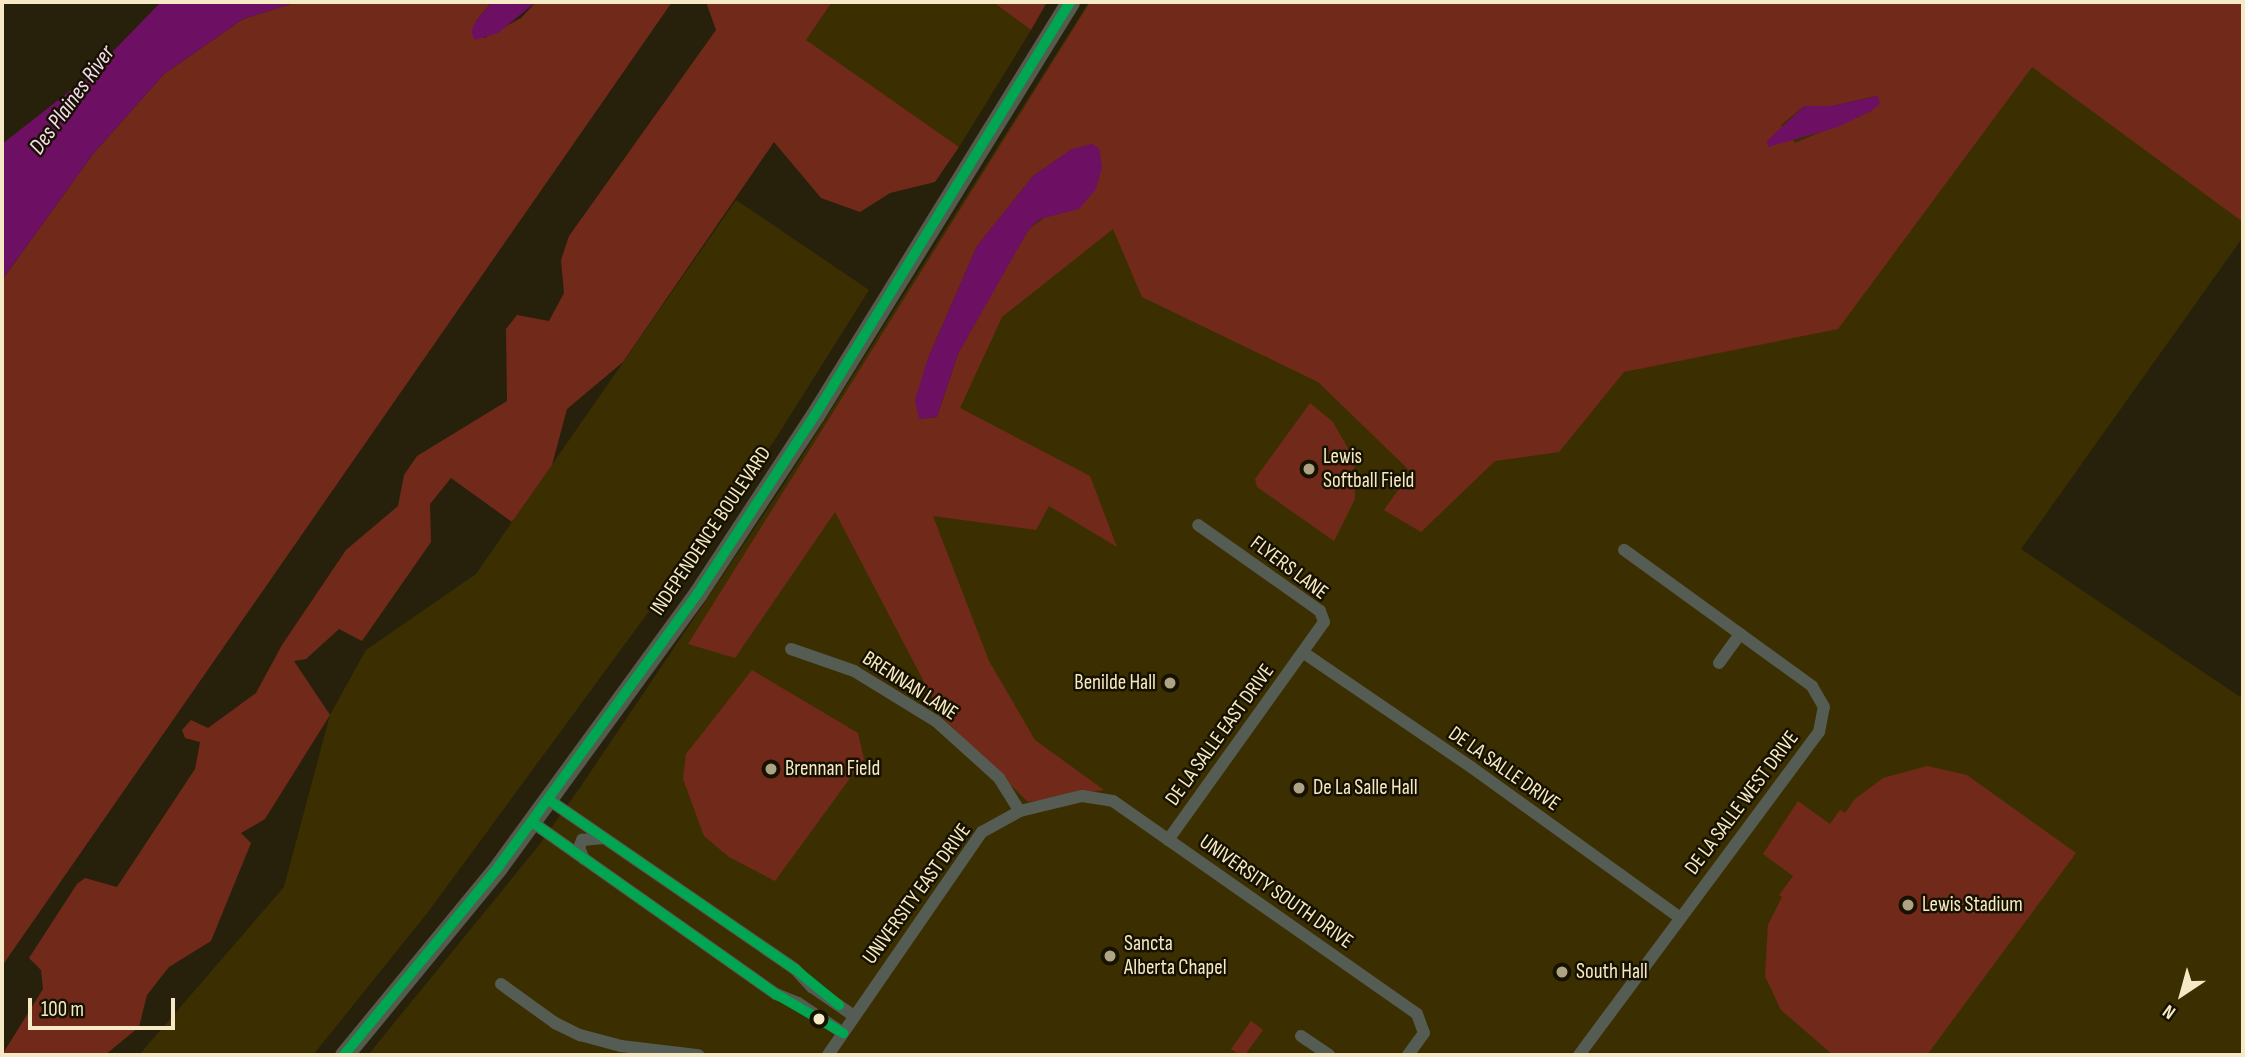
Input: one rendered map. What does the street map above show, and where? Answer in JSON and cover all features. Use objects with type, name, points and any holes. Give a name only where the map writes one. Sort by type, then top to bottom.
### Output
[{"type":"main road","name":"INDEPENDENCE BOULEVARD","points":[[344,1055],[549,800],[764,494],[1070,2]]},
{"type":"street","name":"FLYERS LANE","points":[[1198,525],[1320,611],[1324,622],[1304,653]]},
{"type":"street","name":"DE LA SALLE WEST DRIVE","points":[[1579,1055],[1819,732],[1824,708],[1812,687],[1624,550]]},
{"type":"street","points":[[1720,663],[1740,634]]},
{"type":"street","name":"BRENNAN LANE","points":[[791,649],[854,671],[936,721],[999,778],[1020,810]]},
{"type":"street","name":"DE LA SALLE EAST DRIVE","points":[[1168,840],[1304,653]]},
{"type":"street","name":"DE LA SALLE DRIVE","points":[[1304,653],[1471,767],[1680,918]]},
{"type":"street","name":"UNIVERSITY EAST DRIVE","points":[[828,1055],[982,832],[1020,810],[1082,796],[1113,801]]},
{"type":"street","points":[[549,800],[795,969],[812,987],[854,1016]]},
{"type":"street","name":"UNIVERSITY SOUTH DRIVE","points":[[1113,801],[1416,1014],[1424,1033],[1408,1055]]},
{"type":"street","points":[[532,822],[586,863],[776,994],[798,1003],[843,1033]]},
{"type":"street","points":[[586,863],[580,853],[581,841],[589,836],[604,838]]},
{"type":"street","points":[[501,984],[555,1023],[580,1035],[621,1046],[698,1055]]},
{"type":"street","points":[[1301,1036],[1329,1055]]},
{"type":"shaded area","points":[[297,2],[492,2],[476,21],[484,38],[521,18],[536,2],[672,2],[2,966],[2,280],[93,154],[164,74],[243,19]]},
{"type":"shaded area","points":[[706,2],[832,2],[806,40],[959,147],[935,182],[890,193],[860,212],[821,198],[774,142],[623,362],[567,409],[552,465],[512,522],[451,478],[430,504],[431,542],[362,641],[339,629],[306,659],[294,661],[330,715],[265,819],[241,833],[251,843],[211,941],[169,967],[147,995],[139,1027],[105,1055],[2,1055],[43,989],[41,970],[29,958],[77,884],[85,878],[117,887],[195,769],[200,742],[185,738],[182,730],[191,720],[208,728],[256,693],[282,645],[346,550],[398,506],[404,475],[417,456],[507,401],[506,329],[517,315],[549,321],[564,293],[561,260],[569,236],[716,30]]},
{"type":"shaded area","points":[[832,2],[993,2],[1031,30],[959,147],[805,40]]},
{"type":"shaded area","points":[[993,2],[1047,2],[1031,30]]},
{"type":"shaded area","points":[[1089,2],[2238,2],[2243,12],[2243,237],[2021,549],[2240,697],[2243,693],[2243,1055],[368,1055],[536,849],[581,786],[783,486]]},
{"type":"shaded area","points":[[1090,2],[2243,2],[2243,222],[2032,67],[1838,329],[1624,372],[1559,452],[1495,461],[1421,532],[1384,510],[1411,472],[1318,382],[1142,297],[1113,229],[1002,317],[960,408],[1090,476],[1117,547],[1049,506],[1036,530],[933,516],[989,661],[1035,740],[1104,790],[1028,802],[943,718],[835,512],[735,658],[688,644]],"holes":[[[1876,96],[1871,111],[1795,143],[1781,125],[1804,106],[1831,106]],[[1072,149],[1047,216],[1029,229],[1015,250],[958,354],[937,417],[919,419],[928,358],[977,246],[1033,176]]]},
{"type":"shaded area","points":[[736,200],[869,290],[774,441],[428,912],[313,1055],[139,1055],[284,887],[330,715],[366,650],[476,574]]},
{"type":"shaded area","name":"Lewis Softball Field","points":[[1310,403],[1333,422],[1354,459],[1355,499],[1334,541],[1257,487],[1255,479]]},
{"type":"shaded area","name":"Brennan Field","points":[[752,670],[858,733],[864,759],[775,881],[729,857],[704,836],[683,779],[686,754]]},
{"type":"shaded area","name":"Lewis Stadium","points":[[1927,766],[1967,775],[2076,853],[1927,1055],[1833,1055],[1781,1010],[1765,976],[1768,925],[1782,897],[1779,895],[1793,876],[1763,854],[1798,801],[1830,824],[1840,810],[1845,813],[1855,799],[1883,778]]},
{"type":"shaded area","points":[[1251,1021],[1263,1030],[1245,1055],[1240,1055],[1231,1049]]},
{"type":"water","name":"Des Plaines River","points":[[161,2],[297,2],[243,19],[164,74],[93,154],[2,280],[2,144],[89,76]]},
{"type":"water","points":[[492,2],[536,2],[498,33],[475,40],[471,32],[476,21]]},
{"type":"water","points":[[1878,96],[1880,104],[1871,111],[1838,127],[1768,147],[1767,141],[1804,106],[1831,106]]},
{"type":"water","points":[[1092,144],[1099,148],[1102,167],[1096,189],[1079,209],[1040,219],[1029,229],[958,354],[937,417],[919,419],[915,400],[928,358],[977,246],[1033,176],[1072,149]]},
{"type":"transit line","points":[[344,1055],[499,866],[698,593],[815,415],[1070,2]]},
{"type":"transit line","points":[[549,800],[795,969],[839,1005]]},
{"type":"transit line","points":[[532,822],[776,994],[843,1033]]},
{"type":"place","name":"Lewis Softball Field","points":[[1309,469]]},
{"type":"place","name":"Benilde Hall","points":[[1170,683]]},
{"type":"place","name":"Brennan Field","points":[[771,769]]},
{"type":"place","name":"De La Salle Hall","points":[[1299,788]]},
{"type":"place","name":"Lewis Stadium","points":[[1908,905]]},
{"type":"place","name":"Sancta Alberta Chapel","points":[[1110,956]]},
{"type":"place","name":"South Hall","points":[[1562,972]]}]
